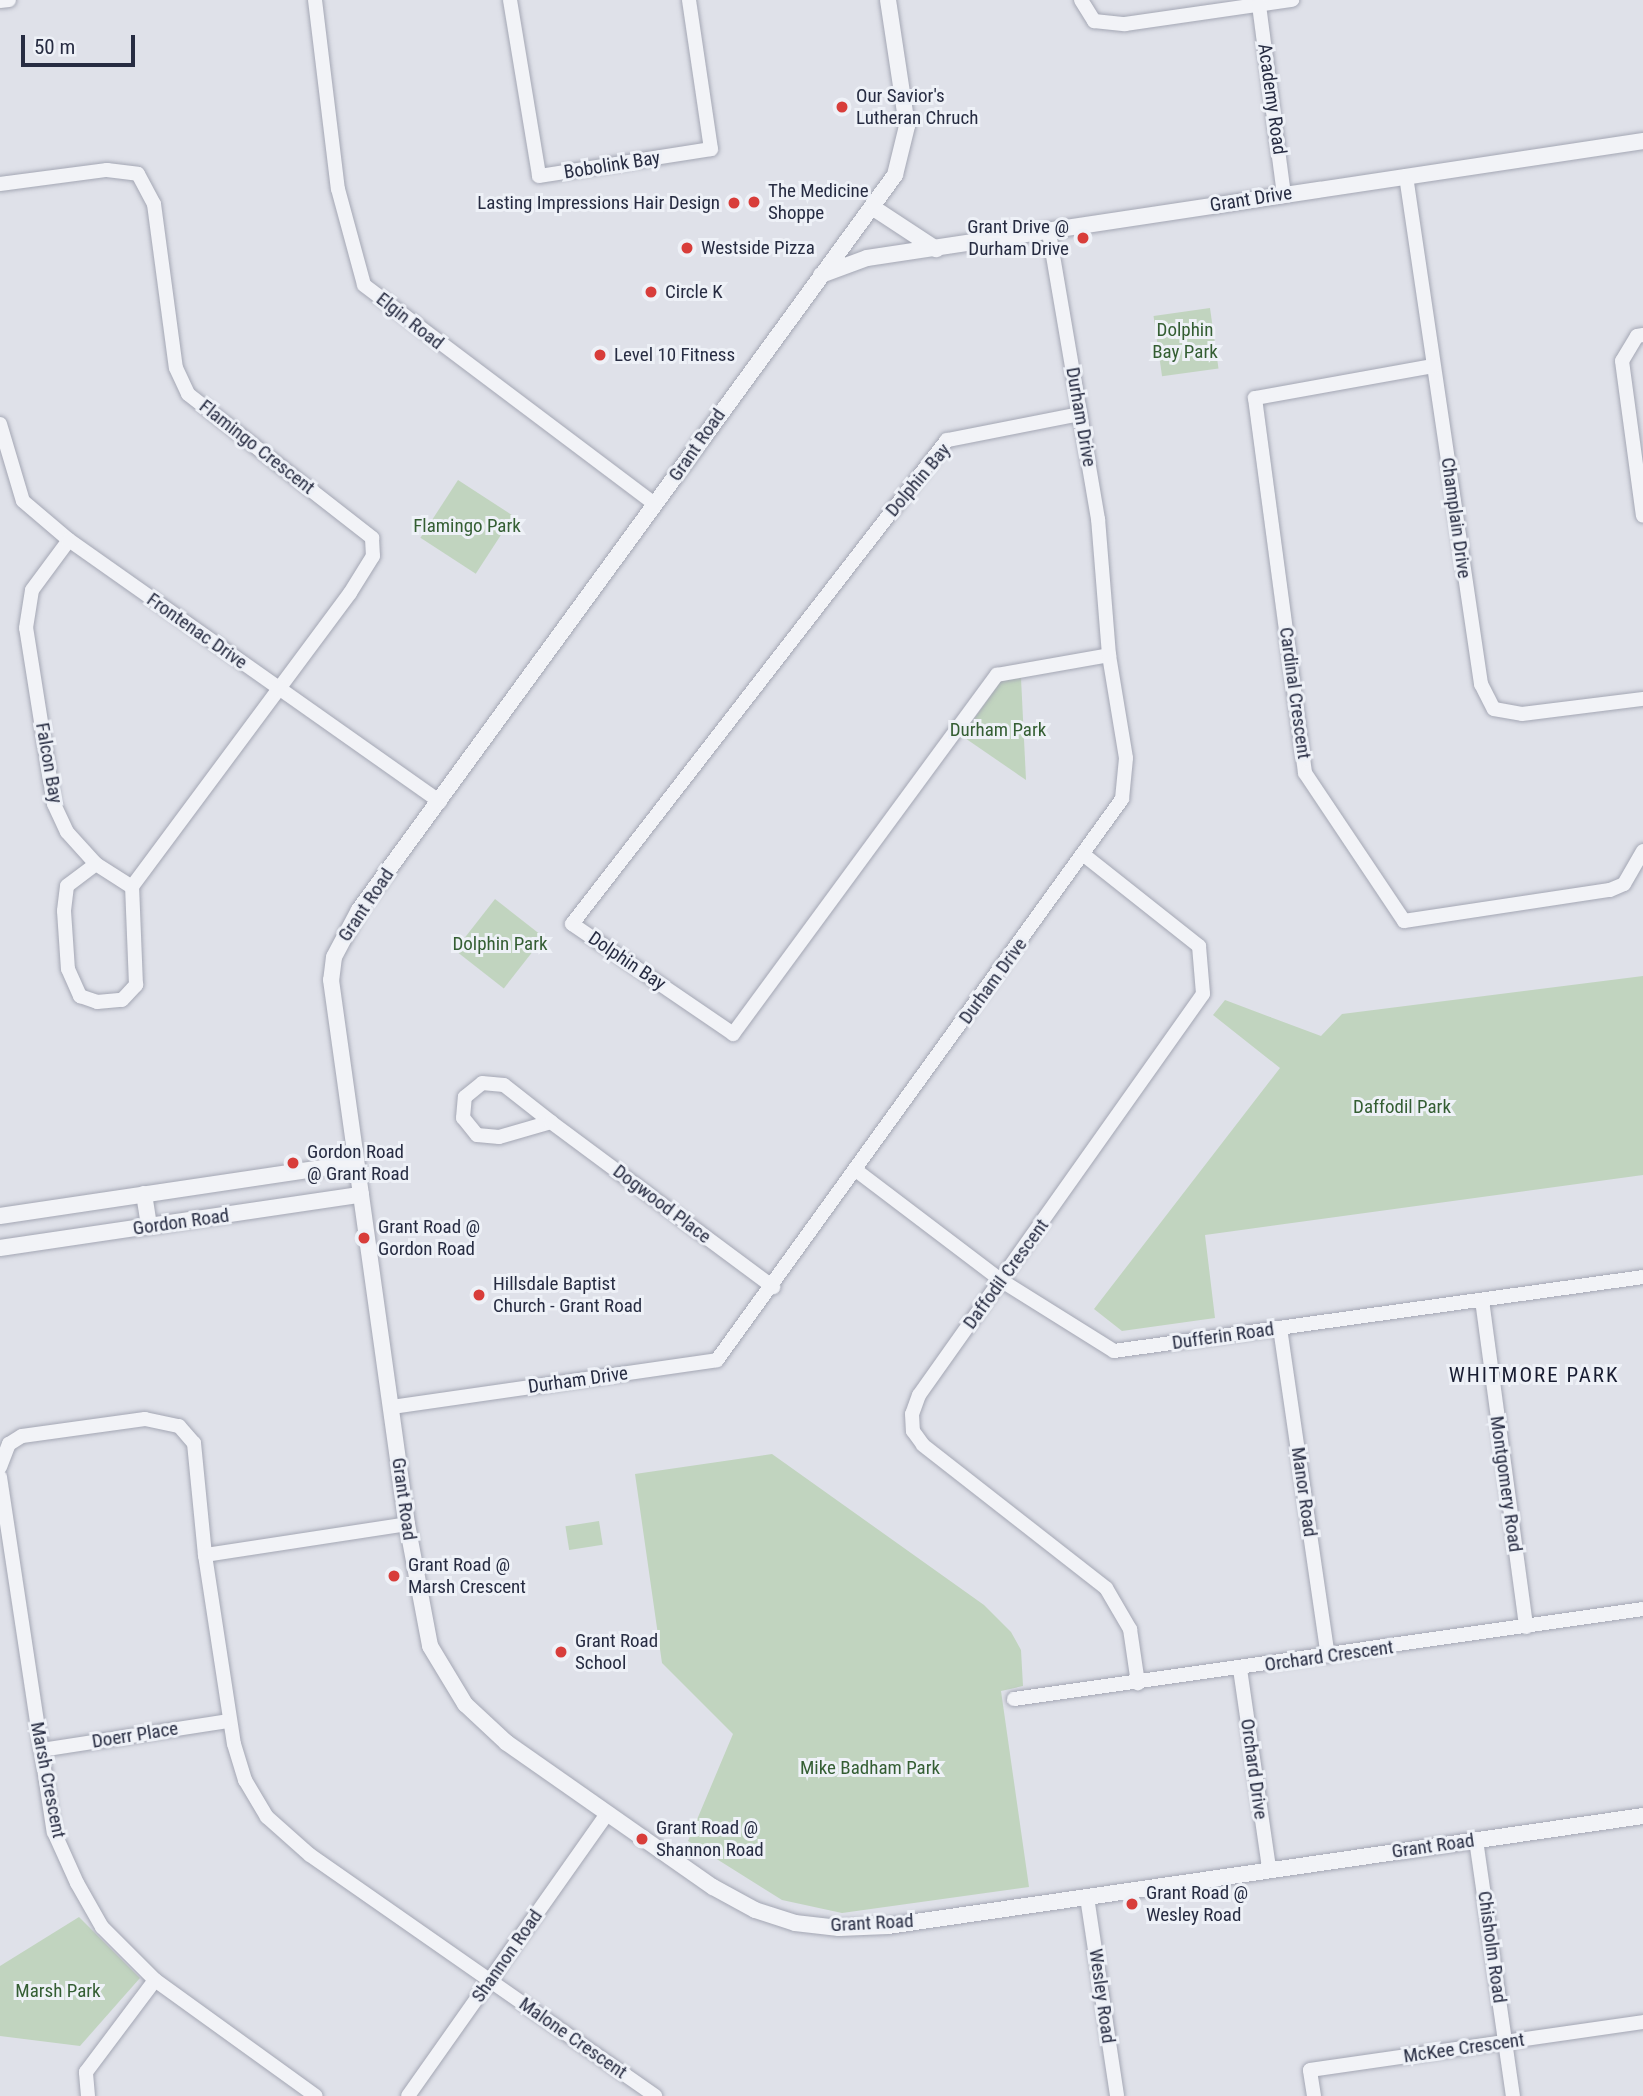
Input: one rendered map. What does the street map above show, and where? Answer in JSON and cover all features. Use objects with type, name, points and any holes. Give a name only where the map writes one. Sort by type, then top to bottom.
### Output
[{"type":"street","points":[[0,1],[9,0]]},
{"type":"street","name":"Elgin Road","points":[[315,0],[338,188],[364,285],[656,504]]},
{"type":"street","name":"Bobolink Bay","points":[[510,0],[539,176],[711,149],[689,0]]},
{"type":"street","name":"Grant Road","points":[[888,0],[907,126],[894,175],[359,910],[334,957],[331,980],[419,1607],[445,1675],[465,1704],[507,1743],[606,1815],[713,1887],[755,1910],[795,1923],[839,1928],[888,1926],[1643,1816]]},
{"type":"street","points":[[1081,0],[1094,21],[1125,24],[1293,0]]},
{"type":"street","name":"Academy Road","points":[[1259,5],[1284,194]]},
{"type":"street","name":"Grant Drive","points":[[820,275],[867,258],[1643,141]]},
{"type":"street","name":"Flamingo Crescent","points":[[0,184],[107,170],[138,174],[154,204],[176,368],[188,394],[372,538],[373,556],[279,689]]},
{"type":"street","name":"Champlain Drive","points":[[1406,176],[1481,684],[1494,709],[1522,714],[1643,699]]},
{"type":"street","points":[[872,207],[936,249]]},
{"type":"street","name":"Durham Drive","points":[[391,1408],[717,1360],[857,1171],[1122,799],[1126,758],[1109,655],[1098,519],[1049,231]]},
{"type":"street","points":[[1643,335],[1637,336],[1622,361],[1643,516]]},
{"type":"street","name":"Cardinal Crescent","points":[[1433,366],[1255,398],[1305,773],[1404,921],[1610,890],[1624,884],[1643,851]]},
{"type":"street","name":"Dolphin Bay","points":[[1080,414],[947,440],[572,924],[733,1034],[997,675],[1109,655]]},
{"type":"street","name":"Frontenac Drive","points":[[0,424],[2,446],[23,501],[69,540],[440,802]]},
{"type":"street","name":"Falcon Bay","points":[[69,540],[32,590],[26,628],[54,804],[67,832],[96,863],[132,887]]},
{"type":"street","points":[[96,863],[67,886],[68,969],[80,996],[97,1002],[122,1000],[136,985],[132,887],[279,689]]},
{"type":"street","name":"Daffodil Crescent","points":[[1084,855],[1199,946],[1203,994],[919,1395],[912,1414],[913,1431],[923,1445],[1106,1588],[1130,1629],[1138,1683]]},
{"type":"street","name":"Dogwood Place","points":[[551,1122],[499,1137],[477,1135],[463,1118],[465,1097],[482,1083],[504,1085],[773,1287]]},
{"type":"street","name":"Gordon Road","points":[[0,1216],[356,1163]]},
{"type":"street","name":"Dufferin Road","points":[[857,1171],[1002,1281],[1115,1351],[1643,1278]]},
{"type":"street","points":[[144,1194],[149,1226]]},
{"type":"street","name":"Gordon Road","points":[[0,1248],[361,1195]]},
{"type":"street","name":"Montgomery Road","points":[[1482,1300],[1526,1627]]},
{"type":"street","name":"Manor Road","points":[[1280,1328],[1328,1656]]},
{"type":"street","points":[[0,1467],[9,1444],[22,1437],[145,1419],[179,1426],[194,1443],[205,1555],[229,1721],[245,1780],[267,1817],[310,1854],[491,1980]]},
{"type":"street","name":"Marsh Crescent","points":[[0,1477],[54,1832],[77,1883],[103,1927],[155,1980],[316,2096]]},
{"type":"street","points":[[205,1555],[407,1524]]},
{"type":"street","name":"Orchard Crescent","points":[[1014,1699],[1240,1669],[1643,1609]]},
{"type":"street","name":"Orchard Drive","points":[[1240,1669],[1269,1869]]},
{"type":"street","name":"Doerr Place","points":[[41,1750],[229,1721]]},
{"type":"street","name":"Shannon Road","points":[[408,2096],[606,1815]]},
{"type":"street","name":"Chisholm Road","points":[[1476,1840],[1513,2096]]},
{"type":"street","name":"Wesley Road","points":[[1087,1897],[1117,2096]]},
{"type":"street","points":[[88,2096],[86,2072],[155,1980]]},
{"type":"street","name":"Malone Crescent","points":[[491,1980],[651,2095]]},
{"type":"street","name":"McKee Crescent","points":[[1314,2096],[1310,2070],[1643,2022]]},
{"type":"green space","name":"Dolphin Bay Park","points":[[1210,308],[1218,368],[1162,376],[1154,316]]},
{"type":"green space","name":"Flamingo Park","points":[[458,480],[513,516],[476,574],[420,538]]},
{"type":"green space","name":"Durham Park","points":[[1021,678],[1026,780],[962,736],[1001,681]]},
{"type":"green space","name":"Dolphin Park","points":[[495,899],[544,937],[504,988],[455,950]]},
{"type":"green space","name":"Daffodil Park","points":[[1643,976],[1643,1175],[1205,1235],[1215,1318],[1122,1331],[1094,1309],[1280,1068],[1213,1015],[1225,1000],[1321,1036],[1342,1014]]},
{"type":"green space","name":"Mike Badham Park","points":[[772,1454],[984,1605],[1011,1632],[1021,1650],[1023,1686],[1001,1691],[1029,1887],[842,1913],[782,1900],[688,1841],[733,1734],[662,1663],[635,1474]]},
{"type":"green space","points":[[599,1521],[603,1545],[569,1550],[565,1526]]},
{"type":"green space","name":"Marsh Park","points":[[79,1917],[140,1978],[80,2046],[0,2036],[0,1966]]},
{"type":"place","name":"Our Savior's Lutheran Chruch","points":[[842,107]]},
{"type":"place","name":"The Medicine Shoppe","points":[[754,202]]},
{"type":"place","name":"Lasting Impressions Hair Design","points":[[734,203]]},
{"type":"place","name":"Grant Drive @ Durham Drive","points":[[1083,238]]},
{"type":"place","name":"Westside Pizza","points":[[687,248]]},
{"type":"place","name":"Circle K","points":[[651,292]]},
{"type":"place","name":"Level 10 Fitness","points":[[600,355]]},
{"type":"place","name":"Gordon Road @ Grant Road","points":[[293,1163]]},
{"type":"place","name":"Grant Road @ Gordon Road","points":[[364,1238]]},
{"type":"place","name":"Hillsdale Baptist Church - Grant Road","points":[[479,1295]]},
{"type":"place","name":"Grant Road @ Marsh Crescent","points":[[394,1576]]},
{"type":"place","name":"Grant Road School","points":[[561,1652]]},
{"type":"place","name":"Grant Road @ Shannon Road","points":[[642,1839]]},
{"type":"place","name":"Grant Road @ Wesley Road","points":[[1132,1904]]},
{"type":"district","name":"WHITMORE PARK","points":[[1534,1375]]}]
